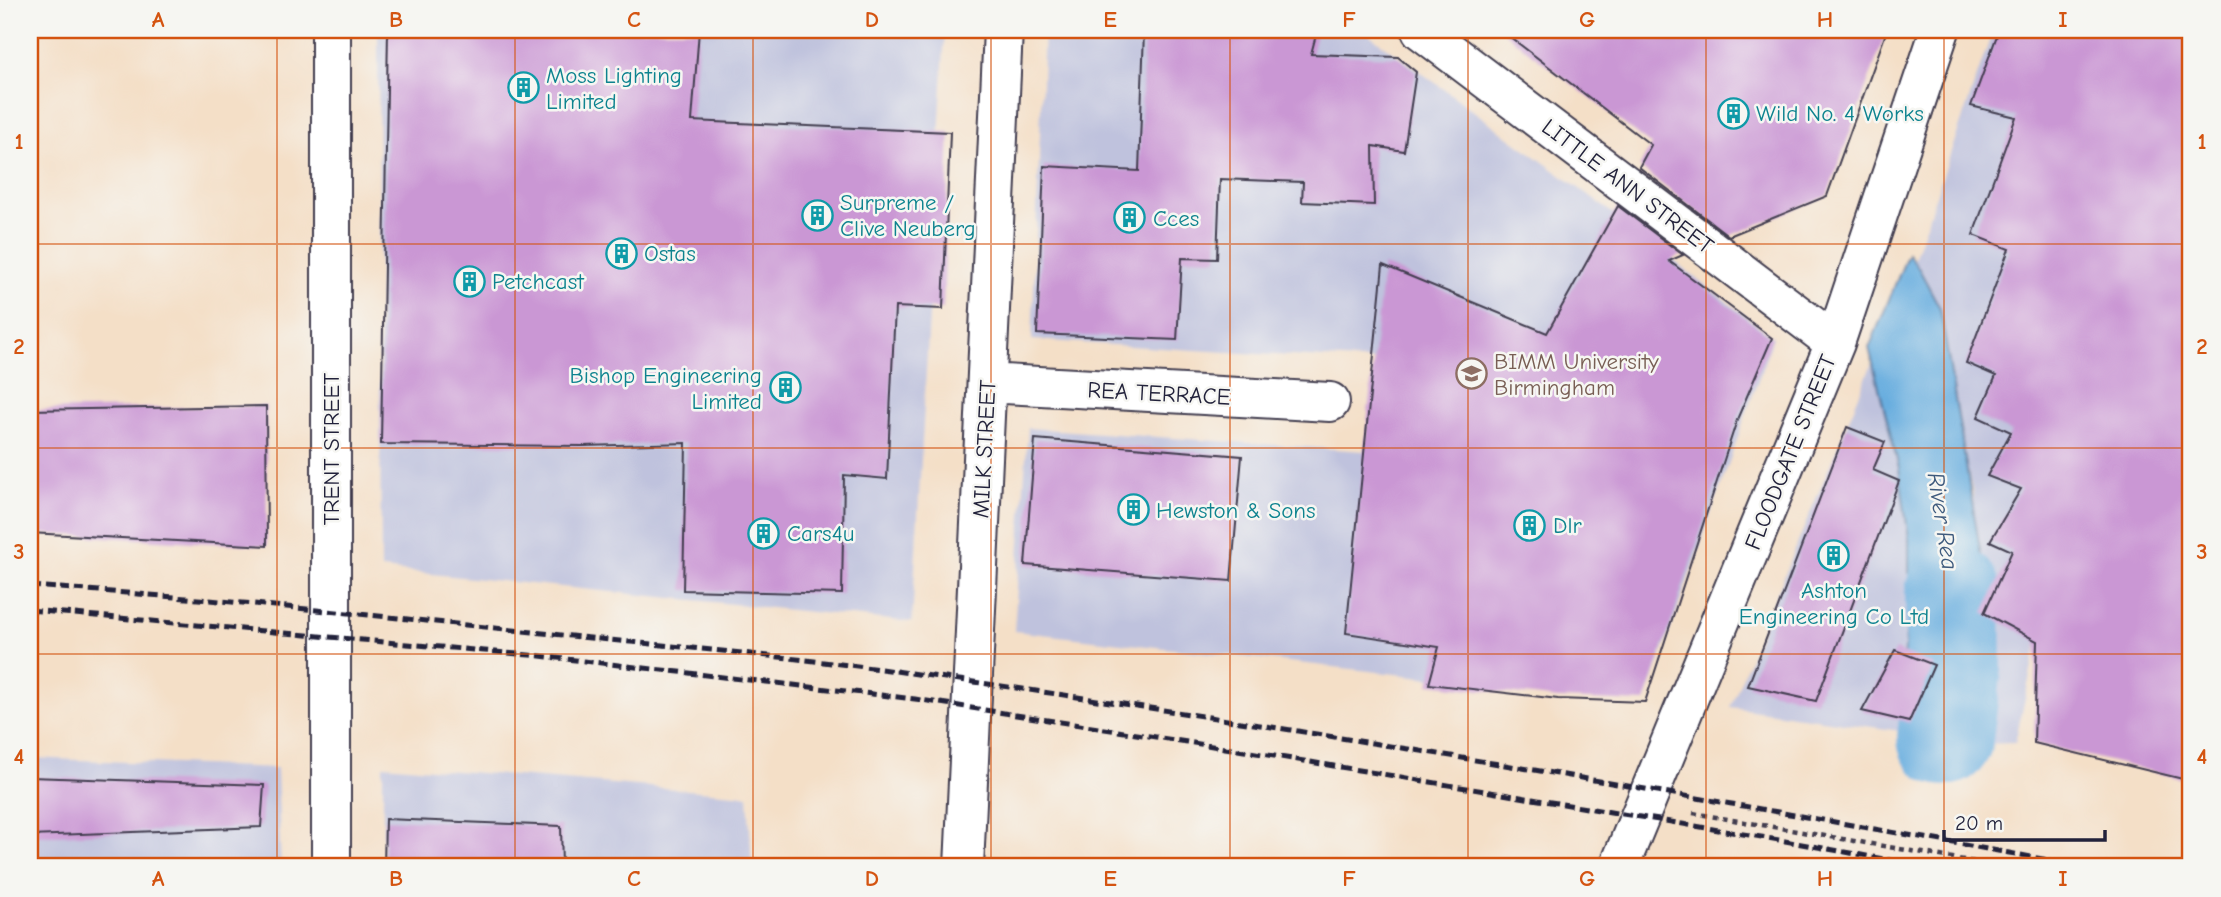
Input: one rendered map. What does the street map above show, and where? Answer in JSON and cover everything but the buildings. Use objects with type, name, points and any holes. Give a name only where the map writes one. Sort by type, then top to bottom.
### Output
[{"type":"street","name":"TRENT STREET","points":[[331,30],[331,867]]},
{"type":"street","name":"MILK STREET","points":[[964,867],[1003,30]]},
{"type":"street","name":"LITTLE ANN STREET","points":[[1421,30],[1835,343]]},
{"type":"street","name":"FLOODGATE STREET","points":[[1619,867],[1835,343],[1940,30]]},
{"type":"street","name":"REA TERRACE","points":[[987,383],[1330,402]]},
{"type":"path","points":[[1685,811],[2004,867]]},
{"type":"shaded area","points":[[378,30],[945,30],[912,622],[381,569]]},
{"type":"shaded area","points":[[1044,30],[1363,30],[1595,200],[1773,337],[1645,702],[1014,631],[1028,428],[1364,451],[1374,361],[1032,340]]},
{"type":"shaded area","points":[[1993,30],[2191,30],[2191,341],[2107,329],[2015,743],[1976,744],[1977,622],[1973,492],[1914,259]]},
{"type":"shaded area","points":[[1878,349],[1931,564],[1933,667],[1923,737],[1901,731],[1730,707]]},
{"type":"shaded area","points":[[30,758],[277,768],[281,867],[30,867]]},
{"type":"shaded area","points":[[383,765],[748,795],[752,867],[383,867]]},
{"type":"water","points":[[1908,253],[1940,308],[1987,592],[1990,636],[1986,670],[1965,731],[1893,715],[1904,661],[1909,595],[1909,540],[1899,468],[1869,348]]},
{"type":"waterway","name":"River Rea","points":[[1945,738],[1954,667],[1953,593]]},
{"type":"railway","points":[[30,586],[300,608],[880,669],[1361,741],[2088,867]]},
{"type":"railway","points":[[30,610],[540,656],[915,699],[1244,751],[1927,867]]},
{"type":"place","name":"Moss Lighting Limited","points":[[523,88]]},
{"type":"place","name":"Wild No. 4 Works","points":[[1733,113]]},
{"type":"place","name":"Surpreme / Clive Neuberg","points":[[817,215]]},
{"type":"place","name":"Cces","points":[[1130,218]]},
{"type":"place","name":"Ostas","points":[[621,253]]},
{"type":"place","name":"Petchcast","points":[[469,281]]},
{"type":"place","name":"BIMM University Birmingham","points":[[1471,374]]},
{"type":"place","name":"Bishop Engineering Limited","points":[[785,388]]},
{"type":"place","name":"Hewston & Sons","points":[[1133,510]]},
{"type":"place","name":"Dlr","points":[[1530,525]]},
{"type":"place","name":"Cars4u","points":[[764,533]]},
{"type":"place","name":"Ashton Engineering Co Ltd","points":[[1834,556]]}]
